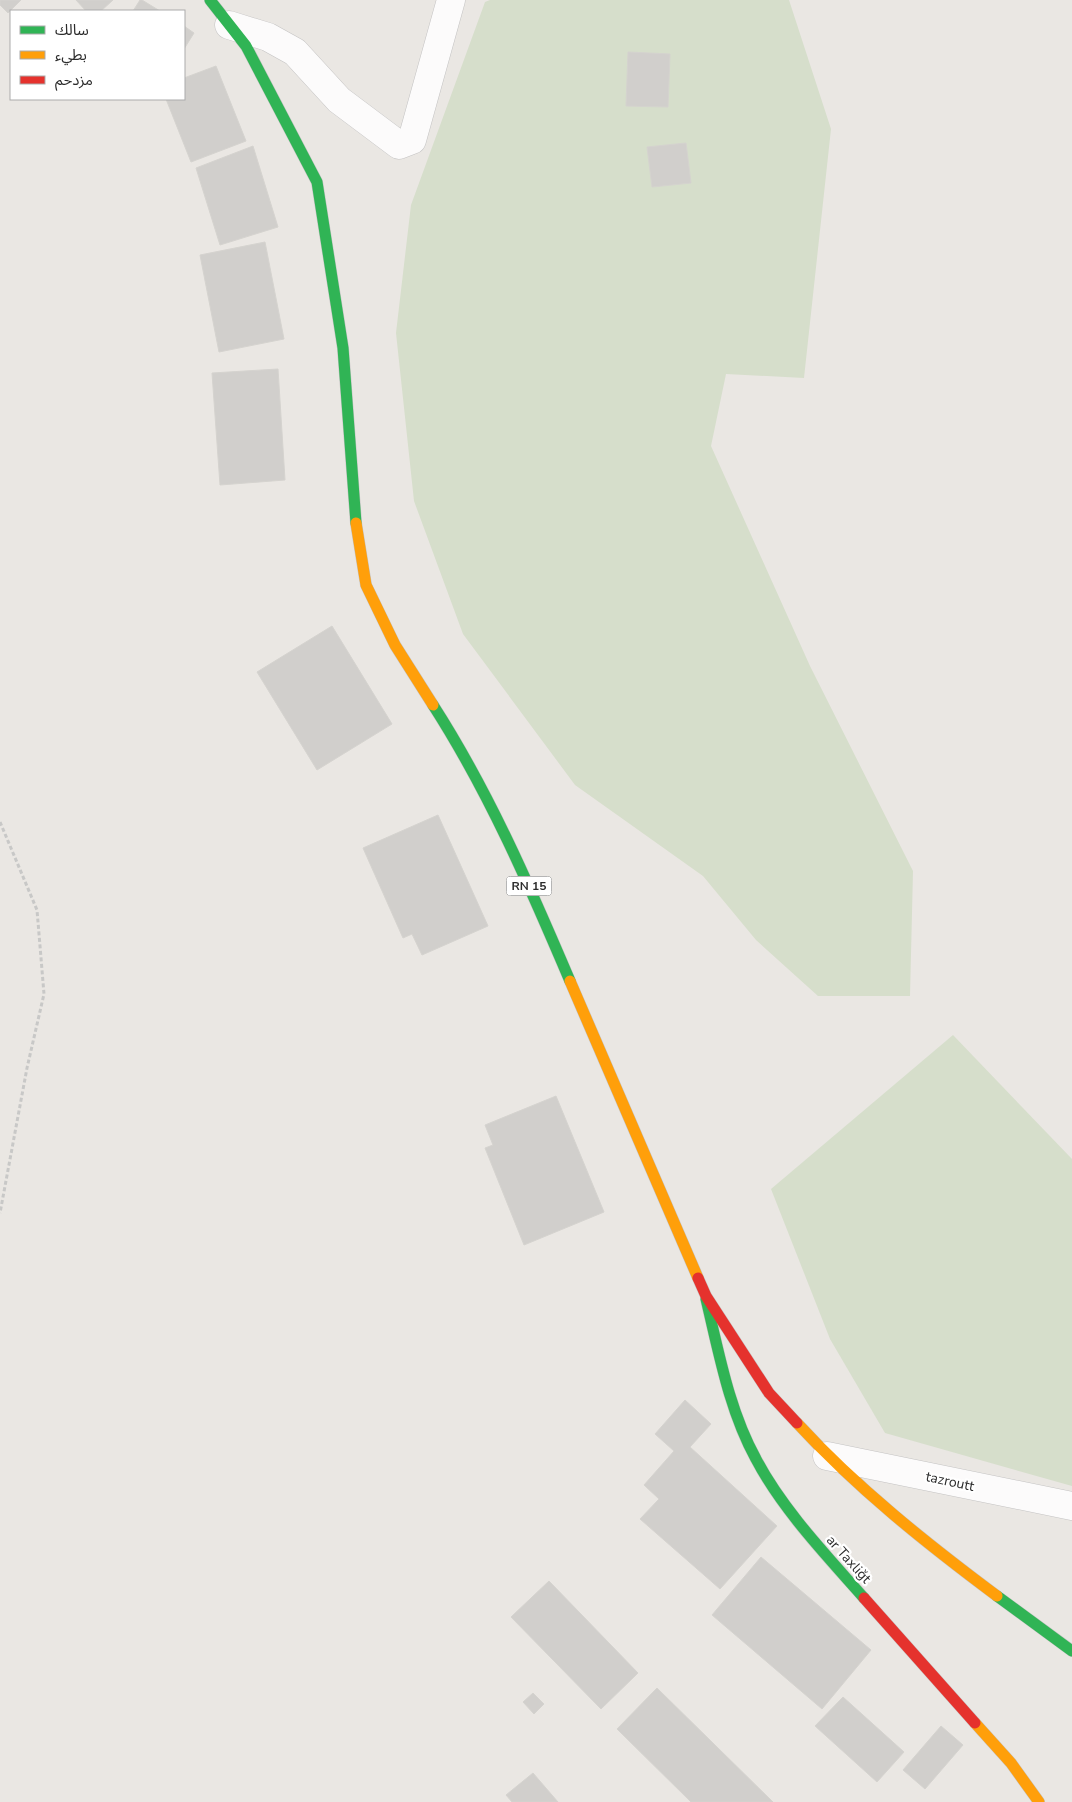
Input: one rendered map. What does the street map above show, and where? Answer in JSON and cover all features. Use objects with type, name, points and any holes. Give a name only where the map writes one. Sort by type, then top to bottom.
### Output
[{"type":"main road","name":"RN 15","points":[[210,0],[246,46],[317,182],[343,348],[355,517],[366,585],[394,646],[459,745],[518,860],[706,1296],[769,1393],[827,1456],[884,1508],[1072,1651]]},
{"type":"main road","name":"ar Taxliǧt","points":[[706,1296],[732,1404],[756,1460],[802,1528],[1011,1764],[1039,1802]]},
{"type":"street","points":[[229,25],[268,37],[296,52],[339,100],[399,145],[412,140],[451,0]]},
{"type":"street","name":"tazroutt","points":[[827,1456],[1072,1506]]},
{"type":"path","points":[[0,822],[38,910],[44,994],[27,1068],[0,1213]]},
{"type":"green space","points":[[490,0],[789,0],[831,129],[804,378],[726,374],[711,446],[810,666],[913,871],[910,996],[818,996],[756,940],[703,876],[575,785],[463,634],[414,501],[396,333],[411,205],[485,2]]},
{"type":"green space","points":[[953,1035],[1072,1159],[1072,1486],[885,1433],[830,1339],[771,1189]]},
{"type":"building","points":[[0,0],[21,0],[8,13],[0,5]]},
{"type":"building","points":[[76,0],[113,0],[102,10],[85,10]]},
{"type":"building","points":[[140,0],[142,0],[158,10],[134,10]]},
{"type":"building","points":[[185,27],[194,33],[185,47]]},
{"type":"building","points":[[628,52],[670,54],[668,107],[626,106]]},
{"type":"building","points":[[216,66],[246,141],[191,162],[166,100],[185,100],[185,78]]},
{"type":"building","points":[[686,143],[691,183],[652,187],[647,147]]},
{"type":"building","points":[[253,146],[278,227],[220,245],[196,168]]},
{"type":"building","points":[[265,242],[284,339],[219,352],[200,255]]},
{"type":"building","points":[[278,369],[285,480],[220,485],[212,373]]},
{"type":"building","points":[[332,626],[392,724],[317,770],[257,672]]},
{"type":"building","points":[[438,815],[488,926],[422,955],[412,934],[403,938],[363,848]]},
{"type":"building","points":[[556,1096],[604,1212],[524,1245],[485,1148],[493,1145],[485,1125]]},
{"type":"building","points":[[685,1400],[711,1424],[690,1447],[777,1526],[720,1589],[640,1519],[659,1499],[644,1485],[674,1451],[655,1434]]},
{"type":"building","points":[[761,1557],[871,1650],[822,1709],[712,1615]]},
{"type":"building","points":[[549,1581],[638,1673],[601,1709],[511,1617]]},
{"type":"building","points":[[657,1688],[773,1802],[691,1802],[617,1729]]},
{"type":"building","points":[[533,1693],[544,1704],[534,1714],[523,1702]]},
{"type":"building","points":[[843,1697],[904,1752],[877,1782],[815,1726]]},
{"type":"building","points":[[941,1726],[963,1745],[925,1789],[903,1770]]},
{"type":"building","points":[[533,1773],[558,1802],[512,1802],[506,1795]]},
{"type":"traffic: fast","points":[[210,0],[246,46],[317,182],[343,348],[356,523]]},
{"type":"traffic: fast","points":[[433,705],[472,772],[508,840],[570,981]]},
{"type":"traffic: fast","points":[[706,1299],[720,1360],[732,1401],[756,1459],[792,1514],[820,1549],[864,1598]]},
{"type":"traffic: fast","points":[[997,1596],[1072,1651]]},
{"type":"traffic: slow","points":[[356,523],[366,585],[395,645],[433,705]]},
{"type":"traffic: slow","points":[[570,981],[698,1278]]},
{"type":"traffic: slow","points":[[797,1423],[844,1470],[893,1514],[997,1596]]},
{"type":"traffic: slow","points":[[975,1723],[1011,1763],[1039,1802]]},
{"type":"traffic: jam","points":[[698,1278],[706,1296],[769,1393],[797,1423]]},
{"type":"traffic: jam","points":[[864,1598],[975,1723]]}]
